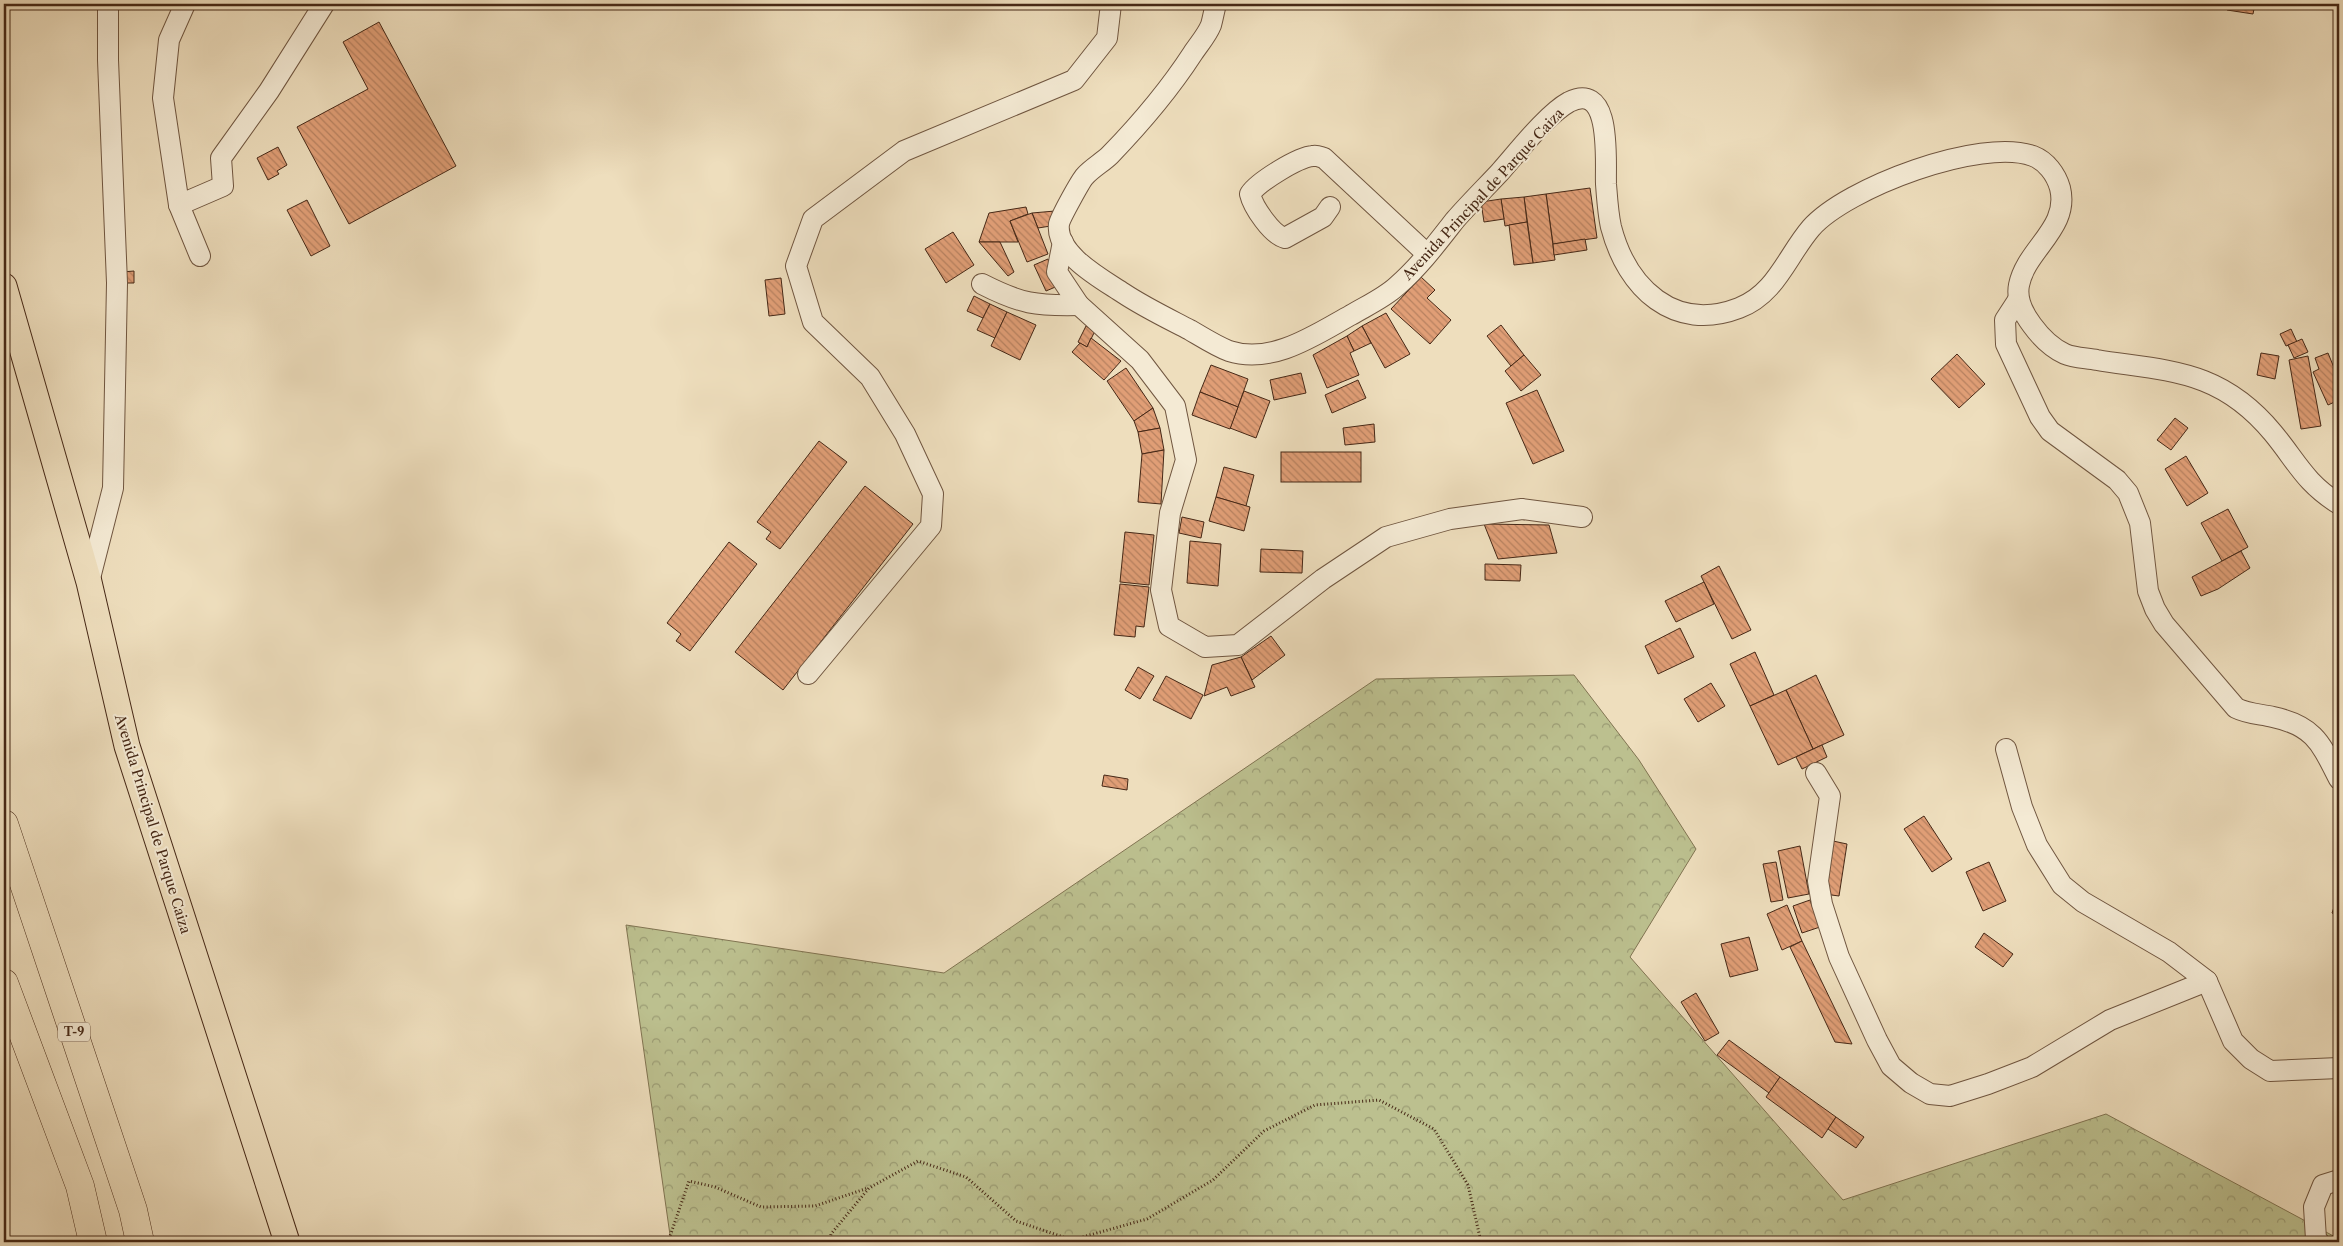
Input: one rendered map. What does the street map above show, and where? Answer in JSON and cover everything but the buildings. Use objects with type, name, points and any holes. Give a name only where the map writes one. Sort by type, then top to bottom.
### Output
[{"type":"highway","name":"T-9","points":[[4,824],[133,1210],[140,1242]]},
{"type":"highway","points":[[4,983],[80,1186],[93,1242]]},
{"type":"main road","name":"Avenida Principal de Parque Caiza","points":[[4,286],[89,582],[127,746],[287,1242]]},
{"type":"street","points":[[89,582],[114,488],[117,283],[108,60],[108,4]]},
{"type":"street","points":[[185,4],[169,40],[163,98],[179,205],[200,256]]},
{"type":"street","points":[[179,205],[223,186],[221,158],[268,91],[324,4]]},
{"type":"street","points":[[808,674],[931,526],[934,494],[905,434],[870,377],[813,322],[796,266],[813,219],[904,151],[1074,80],[1107,38],[1111,4]]},
{"type":"street","points":[[1216,4],[1210,26],[1171,87],[1106,159],[1083,177],[1059,224],[1063,242],[1057,272],[1079,305],[1140,360],[1175,406],[1186,460],[1170,513],[1161,590],[1169,626],[1205,646],[1238,645],[1323,579],[1386,537],[1450,519],[1522,509],[1582,517]]},
{"type":"street","name":"Avenida Principal de Parque Caiza","points":[[1063,242],[1077,261],[1135,302],[1231,352],[1262,354],[1292,347],[1394,290],[1557,110],[1580,98],[1588,100],[1600,112],[1606,137],[1606,180],[1611,226],[1624,262],[1649,297],[1678,312],[1707,316],[1741,308],[1761,296],[1776,281],[1812,227],[1832,210],[1860,192],[1942,161],[1974,154],[2006,151],[2037,157],[2056,175],[2063,199],[2058,218],[2048,238],[2025,267],[2019,284],[2018,300]]},
{"type":"street","points":[[1330,207],[1323,217],[1285,238],[1277,236],[1252,202],[1250,194],[1255,186],[1305,158],[1315,155],[1324,158],[1427,254]]},
{"type":"street","points":[[982,284],[1012,299],[1043,306],[1079,305]]},
{"type":"street","points":[[2339,504],[2321,493],[2308,481],[2276,436],[2256,414],[2230,393],[2188,375],[2066,355],[2042,337],[2029,321],[2018,300],[2005,320],[2006,344],[2040,417],[2050,431],[2117,480],[2128,493],[2140,523],[2148,591],[2164,624],[2236,708],[2248,714],[2289,720],[2306,728],[2318,741],[2339,779]]},
{"type":"street","points":[[2006,749],[2022,806],[2037,845],[2062,884],[2083,902],[2169,952],[2208,981],[2233,1041],[2251,1060],[2270,1071],[2339,1068]]},
{"type":"street","points":[[1816,773],[1830,796],[1818,881],[1822,904],[1839,957],[1891,1066],[1911,1083],[1930,1094],[1950,1096],[2032,1067],[2110,1020],[2208,981]]},
{"type":"street","points":[[2319,1242],[2316,1238],[2314,1207],[2323,1185],[2339,1180]]},
{"type":"path","points":[[668,1242],[689,1181],[715,1188],[760,1207],[815,1206],[869,1188],[918,1161],[966,1177],[1016,1221],[1072,1240],[1147,1219],[1213,1180],[1264,1131],[1316,1105],[1379,1100],[1434,1129],[1468,1185],[1481,1242]]},
{"type":"path","points":[[829,1242],[831,1234],[869,1188]]},
{"type":"green space","points":[[1574,675],[1639,760],[1696,849],[1630,957],[1843,1200],[2106,1114],[2339,1239],[2339,1242],[671,1242],[626,925],[944,973],[1376,679]]}]
